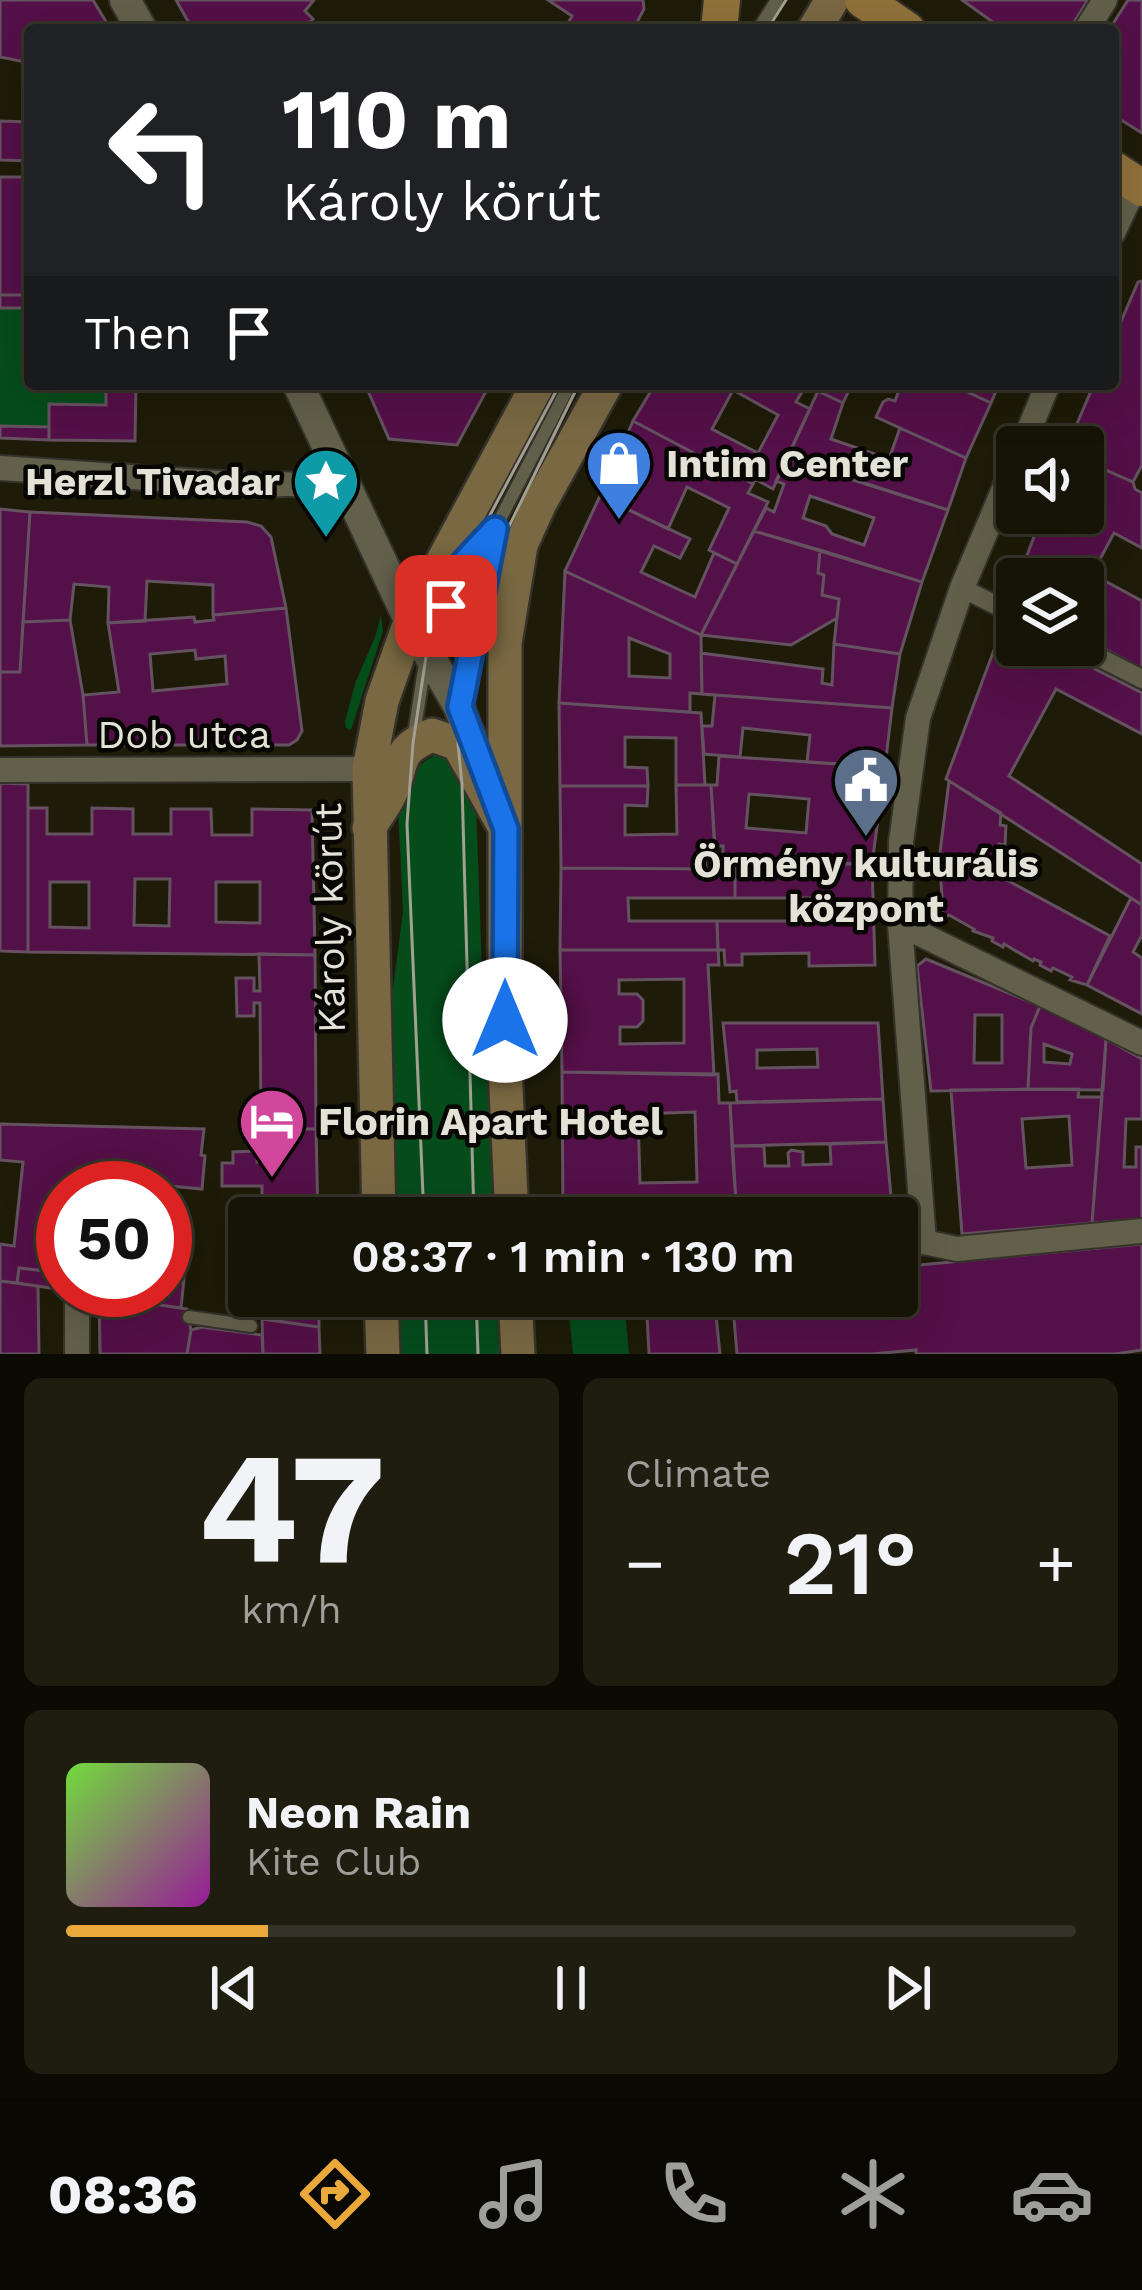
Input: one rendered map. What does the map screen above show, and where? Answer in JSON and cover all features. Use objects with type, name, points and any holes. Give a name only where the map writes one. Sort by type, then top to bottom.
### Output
[{"type":"main road","points":[[863,0],[898,24]]},
{"type":"main road","name":"Károly körút","points":[[378,1197],[369,769],[382,701],[535,390]]},
{"type":"main road","points":[[511,1197],[505,1068],[505,643],[521,545],[603,390]]},
{"type":"main road","points":[[369,828],[392,791],[400,760],[412,743],[432,735],[458,744],[506,829]]},
{"type":"main road","points":[[382,1317],[383,1354]]},
{"type":"main road","points":[[516,1317],[518,1354]]},
{"type":"street","points":[[1119,215],[1130,181]]},
{"type":"street","points":[[300,390],[418,636],[460,707],[506,829]]},
{"type":"street","points":[[1031,426],[1046,390]]},
{"type":"street","points":[[285,482],[311,464],[322,440]]},
{"type":"street","points":[[0,468],[263,486],[285,482],[324,487],[350,498]]},
{"type":"street","points":[[924,1242],[900,924],[902,842],[918,718],[962,588],[996,508]]},
{"type":"street","points":[[962,588],[996,605]]},
{"type":"street","points":[[1104,660],[1142,679]]},
{"type":"street","name":"Dob utca","points":[[0,770],[369,769]]},
{"type":"street","points":[[900,924],[1142,1042]]},
{"type":"street","points":[[918,1242],[957,1249],[1142,1231]]},
{"type":"street","points":[[77,1354],[85,1317]]},
{"type":"lane","name":"Károly körút","points":[[412,743],[418,636],[464,562],[495,529],[567,390]]},
{"type":"lane","name":"Károly körút","points":[[460,707],[495,529]]},
{"type":"lane","points":[[189,1317],[251,1326]]},
{"type":"green space","points":[[0,308],[24,308],[24,390],[106,390],[106,405],[50,404],[49,427],[0,426]]},
{"type":"green space","points":[[381,615],[383,631],[351,730],[345,721]]},
{"type":"green space","points":[[440,752],[476,802],[482,971],[502,1197],[394,1197],[389,1019],[403,912],[398,807],[400,785]]},
{"type":"green space","points":[[397,1317],[507,1317],[508,1354],[398,1354]]},
{"type":"green space","points":[[569,1317],[626,1317],[629,1354],[573,1354]]},
{"type":"building","points":[[0,0],[93,0],[107,24],[24,24],[24,62],[0,57]]},
{"type":"building","points":[[176,0],[314,0],[305,11],[313,19],[308,24],[190,24]]},
{"type":"building","points":[[548,0],[643,0],[636,24],[567,24],[572,16]]},
{"type":"building","points":[[962,0],[1088,0],[1073,24],[996,24]]},
{"type":"building","points":[[1128,0],[1142,0],[1142,133],[1119,119],[1119,24],[1113,24]]},
{"type":"building","points":[[0,121],[24,122],[24,161],[0,160]]},
{"type":"building","points":[[0,177],[24,177],[24,295],[0,295]]},
{"type":"building","points":[[1142,281],[1142,465],[1133,482],[1104,469],[1104,426],[1076,426],[1091,390],[1119,390],[1119,326]]},
{"type":"building","points":[[0,295],[24,295],[24,308],[0,308]]},
{"type":"building","points":[[106,390],[136,390],[135,441],[49,440],[49,404],[106,405]]},
{"type":"building","points":[[368,390],[487,390],[457,445],[389,439]]},
{"type":"building","points":[[651,390],[733,390],[798,390],[802,392],[796,402],[810,409],[773,489],[755,479],[753,484],[633,421]],"holes":[[[733,390],[778,415],[758,453],[712,429]]]},
{"type":"building","points":[[818,390],[849,390],[843,403]]},
{"type":"building","points":[[899,390],[963,390],[991,403],[966,458],[876,417],[883,402],[895,401]]},
{"type":"building","points":[[963,390],[996,390],[991,403]]},
{"type":"building","points":[[818,391],[843,403],[831,439],[889,459],[900,428],[966,458],[948,510],[799,463],[803,453],[791,449]]},
{"type":"building","points":[[633,421],[753,484],[748,493],[768,502],[737,564],[709,550],[729,508],[687,487],[668,529],[600,496]]},
{"type":"building","points":[[0,426],[49,427],[49,440],[0,438]]},
{"type":"building","points":[[787,458],[948,510],[922,582],[754,531],[766,508],[774,512],[784,484],[776,481]],"holes":[[[810,496],[874,518],[864,545],[803,518]]]},
{"type":"building","points":[[1104,469],[1133,482],[1142,493],[1142,548],[1114,533],[1101,558],[1026,558],[1035,534],[1104,534]]},
{"type":"building","points":[[600,496],[690,539],[680,558],[654,546],[641,572],[695,597],[714,553],[737,564],[701,635],[565,571]]},
{"type":"building","points":[[0,509],[30,512],[20,672],[0,672]]},
{"type":"building","points":[[30,512],[261,526],[271,537],[286,608],[213,615],[213,585],[147,581],[145,621],[108,623],[109,587],[74,584],[70,620],[23,622]]},
{"type":"building","points":[[754,531],[820,550],[822,595],[839,599],[837,618],[791,645],[701,635]]},
{"type":"building","points":[[820,550],[922,582],[900,654],[834,644],[839,599],[822,595]]},
{"type":"building","points":[[565,571],[701,635],[702,694],[690,693],[690,712],[559,703]],"holes":[[[629,638],[670,654],[670,678],[629,676]]]},
{"type":"building","points":[[1104,580],[1142,601],[1142,669],[1104,648]]},
{"type":"building","points":[[286,608],[302,731],[297,740],[289,745],[87,745],[83,695],[119,692],[108,623],[194,617],[195,622],[214,620],[213,615]],"holes":[[[195,650],[196,659],[225,656],[227,684],[153,691],[150,654]]]},
{"type":"building","points":[[70,620],[87,745],[0,746],[0,672],[20,672],[23,622]]},
{"type":"building","points":[[834,644],[900,654],[892,708],[702,694],[701,653],[823,669],[822,683],[832,685]]},
{"type":"building","points":[[996,645],[996,666],[1089,666],[1142,693],[1142,734],[1056,689],[1009,776],[1142,864],[1142,905],[946,779]]},
{"type":"building","points":[[715,695],[892,708],[885,767],[807,762],[810,735],[743,728],[740,757],[704,754],[702,726],[712,726]]},
{"type":"building","points":[[559,703],[701,713],[705,785],[676,785],[676,738],[625,737],[625,767],[647,768],[648,786],[560,786]]},
{"type":"building","points":[[719,756],[885,767],[872,864],[723,862],[723,846],[715,846],[711,785],[717,785]],"holes":[[[749,794],[809,799],[806,833],[746,828]]]},
{"type":"building","points":[[949,781],[1001,813],[1005,845],[999,844],[992,872],[939,860]]},
{"type":"building","points":[[0,783],[28,784],[28,952],[0,951]]},
{"type":"building","points":[[676,785],[711,785],[715,855],[705,856],[706,869],[561,868],[560,786],[648,786],[647,806],[625,805],[625,835],[677,834]]},
{"type":"building","points":[[28,808],[47,808],[47,834],[92,834],[92,808],[133,809],[133,834],[171,834],[171,809],[211,809],[212,835],[252,835],[252,809],[312,810],[315,955],[28,952]],"holes":[[[135,879],[170,879],[169,926],[134,925]],[[50,882],[89,882],[89,928],[50,927]],[[216,882],[260,882],[260,923],[216,922]]]},
{"type":"building","points":[[939,860],[992,872],[1110,936],[1087,985],[946,917],[940,909]]},
{"type":"building","points":[[717,862],[735,862],[735,898],[628,898],[629,921],[717,921],[718,950],[560,950],[561,868],[717,869]]},
{"type":"building","points":[[735,862],[823,864],[822,870],[832,870],[832,864],[872,864],[875,965],[809,966],[809,953],[742,954],[742,965],[725,965],[724,950],[718,950],[717,921],[812,921],[812,898],[735,898]]},
{"type":"building","points":[[1131,898],[1142,905],[1142,935],[1133,952],[1142,958],[1142,1014],[1087,985]]},
{"type":"building","points":[[560,950],[718,950],[719,965],[708,965],[714,1075],[562,1072]],"holes":[[[684,979],[684,1043],[620,1044],[620,1027],[637,1027],[643,1021],[643,1000],[637,994],[619,994],[619,980]]]},
{"type":"building","points":[[259,954],[315,955],[316,1129],[261,1129],[260,1003],[254,1003],[254,1016],[237,1016],[236,978],[254,978],[254,991],[260,991]]},
{"type":"building","points":[[926,959],[1040,1006],[1031,1028],[1028,1089],[931,1091],[917,966]],"holes":[[[975,1015],[1002,1015],[1002,1063],[974,1063]]]},
{"type":"building","points":[[1040,1006],[1106,1039],[1103,1090],[1028,1089],[1031,1028]],"holes":[[[1044,1044],[1072,1054],[1070,1064],[1044,1062]]]},
{"type":"building","points":[[723,1023],[878,1023],[883,1099],[737,1102],[736,1091],[730,1092]],"holes":[[[817,1049],[818,1067],[757,1068],[757,1050]]]},
{"type":"building","points":[[1106,1039],[1142,1059],[1142,1119],[1126,1119],[1124,1167],[1136,1167],[1136,1147],[1142,1147],[1142,1219],[1092,1223]]},
{"type":"building","points":[[562,1072],[718,1074],[719,1103],[730,1103],[736,1197],[563,1197]],"holes":[[[695,1112],[697,1182],[640,1183],[638,1114]]]},
{"type":"building","points":[[1079,1089],[1078,1097],[1102,1097],[1092,1223],[962,1234],[951,1090]],"holes":[[[1069,1116],[1072,1165],[1026,1168],[1022,1119]]]},
{"type":"building","points":[[883,1099],[886,1142],[732,1146],[730,1103]]},
{"type":"building","points":[[0,1124],[204,1129],[202,1189],[192,1188],[192,1161],[36,1161],[36,1270],[19,1268],[17,1283],[0,1281],[0,1244],[14,1246],[23,1162],[0,1160]]},
{"type":"building","points":[[261,1129],[316,1129],[318,1197],[262,1197],[262,1186],[222,1186],[222,1163],[233,1163],[233,1152],[257,1151],[257,1162],[261,1162]]},
{"type":"building","points":[[886,1142],[891,1197],[736,1197],[732,1146],[764,1146],[765,1166],[789,1166],[791,1150],[803,1152],[803,1165],[831,1164],[830,1144]]},
{"type":"building","points":[[1142,1244],[1142,1350],[1115,1354],[916,1354],[916,1350],[737,1354],[734,1317],[918,1317],[918,1265]]},
{"type":"building","points":[[19,1268],[36,1270],[36,1286],[17,1283]]},
{"type":"building","points":[[0,1281],[36,1286],[39,1354],[0,1354]]},
{"type":"building","points":[[99,1317],[189,1317],[187,1354],[100,1354]]},
{"type":"building","points":[[319,1317],[319,1327],[257,1318]]},
{"type":"building","points":[[647,1317],[716,1317],[720,1354],[649,1354]]},
{"type":"building","points":[[262,1319],[319,1327],[320,1354],[263,1354]]},
{"type":"building","points":[[202,1327],[262,1335],[263,1354],[187,1354],[191,1330]]},
{"type":"tram line","points":[[771,24],[786,0]]},
{"type":"tram line","points":[[423,1197],[407,824],[427,650],[465,562],[557,390]]},
{"type":"tram line","points":[[473,1197],[459,707],[487,571],[576,390]]},
{"type":"tram line","points":[[426,1317],[427,1354]]},
{"type":"tram line","points":[[477,1317],[478,1354]]},
{"type":"place","name":"Intim Center","points":[[619,522]]},
{"type":"place","name":"Herzl Tivadar","points":[[326,540]]},
{"type":"place","name":"Örmény kulturális központ","points":[[866,839]]},
{"type":"place","name":"Florin Apart Hotel","points":[[272,1180]]},
{"type":"route","points":[[446,606],[464,562],[495,529],[460,707],[506,829],[505,1020]]}]
